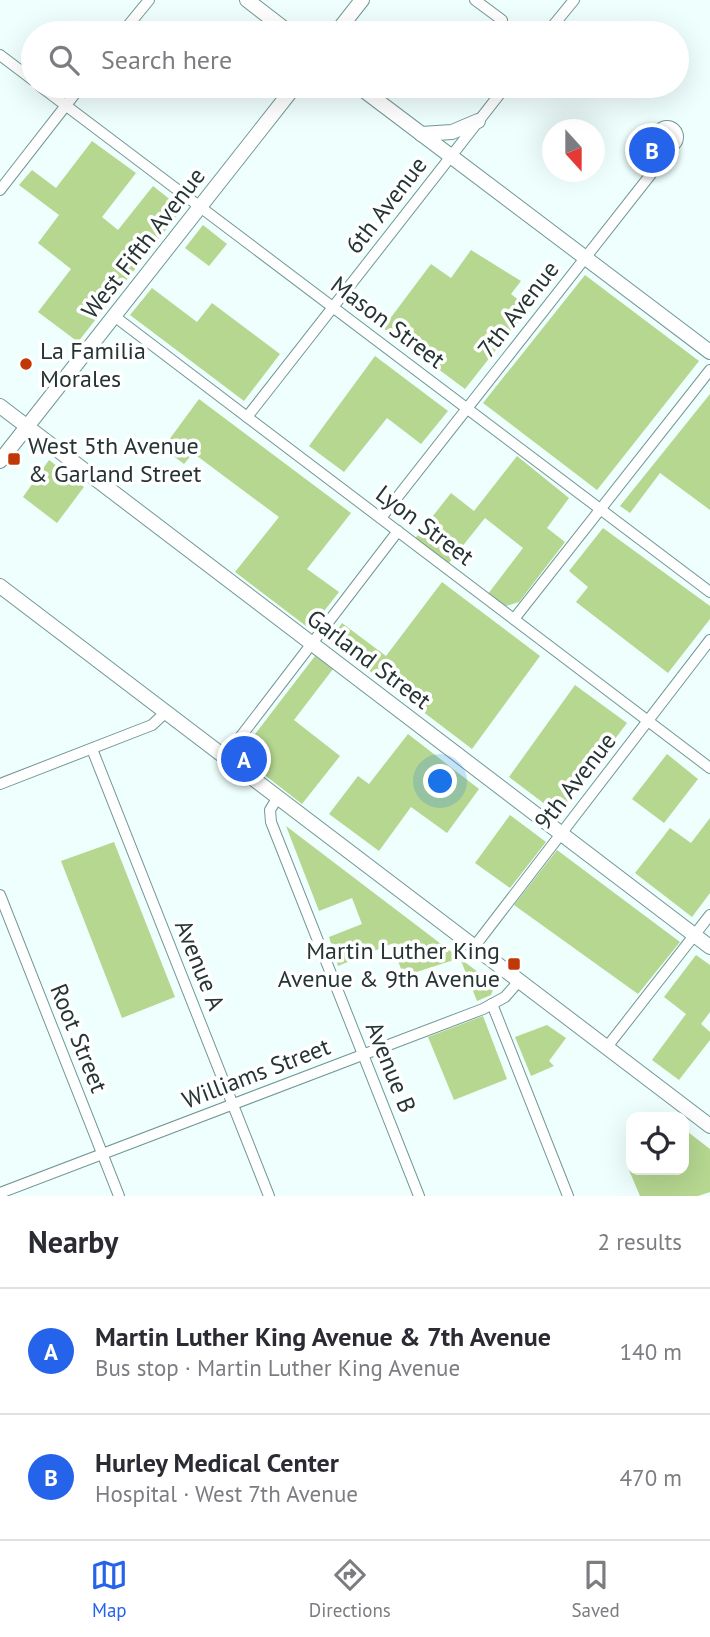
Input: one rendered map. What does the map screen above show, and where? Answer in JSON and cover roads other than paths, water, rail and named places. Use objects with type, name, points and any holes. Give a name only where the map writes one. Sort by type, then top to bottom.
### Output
[{"type":"street","points":[[132,21],[149,0]]},
{"type":"street","points":[[247,0],[274,21]]},
{"type":"street","points":[[345,21],[362,0]]},
{"type":"street","points":[[475,0],[502,20]]},
{"type":"street","points":[[557,21],[574,0]]},
{"type":"street","points":[[0,55],[21,71]]},
{"type":"street","name":"Mason Street","points":[[56,98],[710,592]]},
{"type":"street","points":[[0,190],[72,98]]},
{"type":"street","name":"West Fifth Avenue","points":[[0,461],[286,98]]},
{"type":"street","points":[[374,98],[710,352]]},
{"type":"street","name":"6th Avenue","points":[[247,417],[496,98]]},
{"type":"street","points":[[421,134],[452,132],[478,121]]},
{"type":"street","name":"7th Avenue","points":[[381,518],[666,155],[668,148]]},
{"type":"street","name":"Lyon Street","points":[[114,316],[710,768]]},
{"type":"street","points":[[514,619],[710,370]]},
{"type":"street","name":"Garland Street","points":[[0,407],[710,947]]},
{"type":"street","points":[[225,757],[398,531]]},
{"type":"street","points":[[0,586],[710,1126]]},
{"type":"street","name":"9th Avenue","points":[[474,947],[710,640]]},
{"type":"street","points":[[0,784],[152,725],[166,712]]},
{"type":"street","name":"Avenue A","points":[[92,749],[269,1196]]},
{"type":"street","name":"Avenue B","points":[[278,797],[270,810],[271,822],[419,1196]]},
{"type":"street","name":"Root Street","points":[[0,895],[119,1196]]},
{"type":"street","points":[[607,1047],[710,915]]},
{"type":"street","name":"Williams Street","points":[[0,1193],[492,1004],[505,997],[519,981]]},
{"type":"street","points":[[492,1004],[568,1196]]},
{"type":"place","name":"Hurley Medical Center","points":[[652,150]]},
{"type":"place","name":"La Familia Morales","points":[[26,364]]},
{"type":"place","name":"West 5th Avenue & Garland Street","points":[[14,459]]},
{"type":"place","name":"Martin Luther King Avenue & 7th Avenue","points":[[244,759]]},
{"type":"place","name":"Martin Luther King Avenue & 9th Avenue","points":[[514,964]]}]
